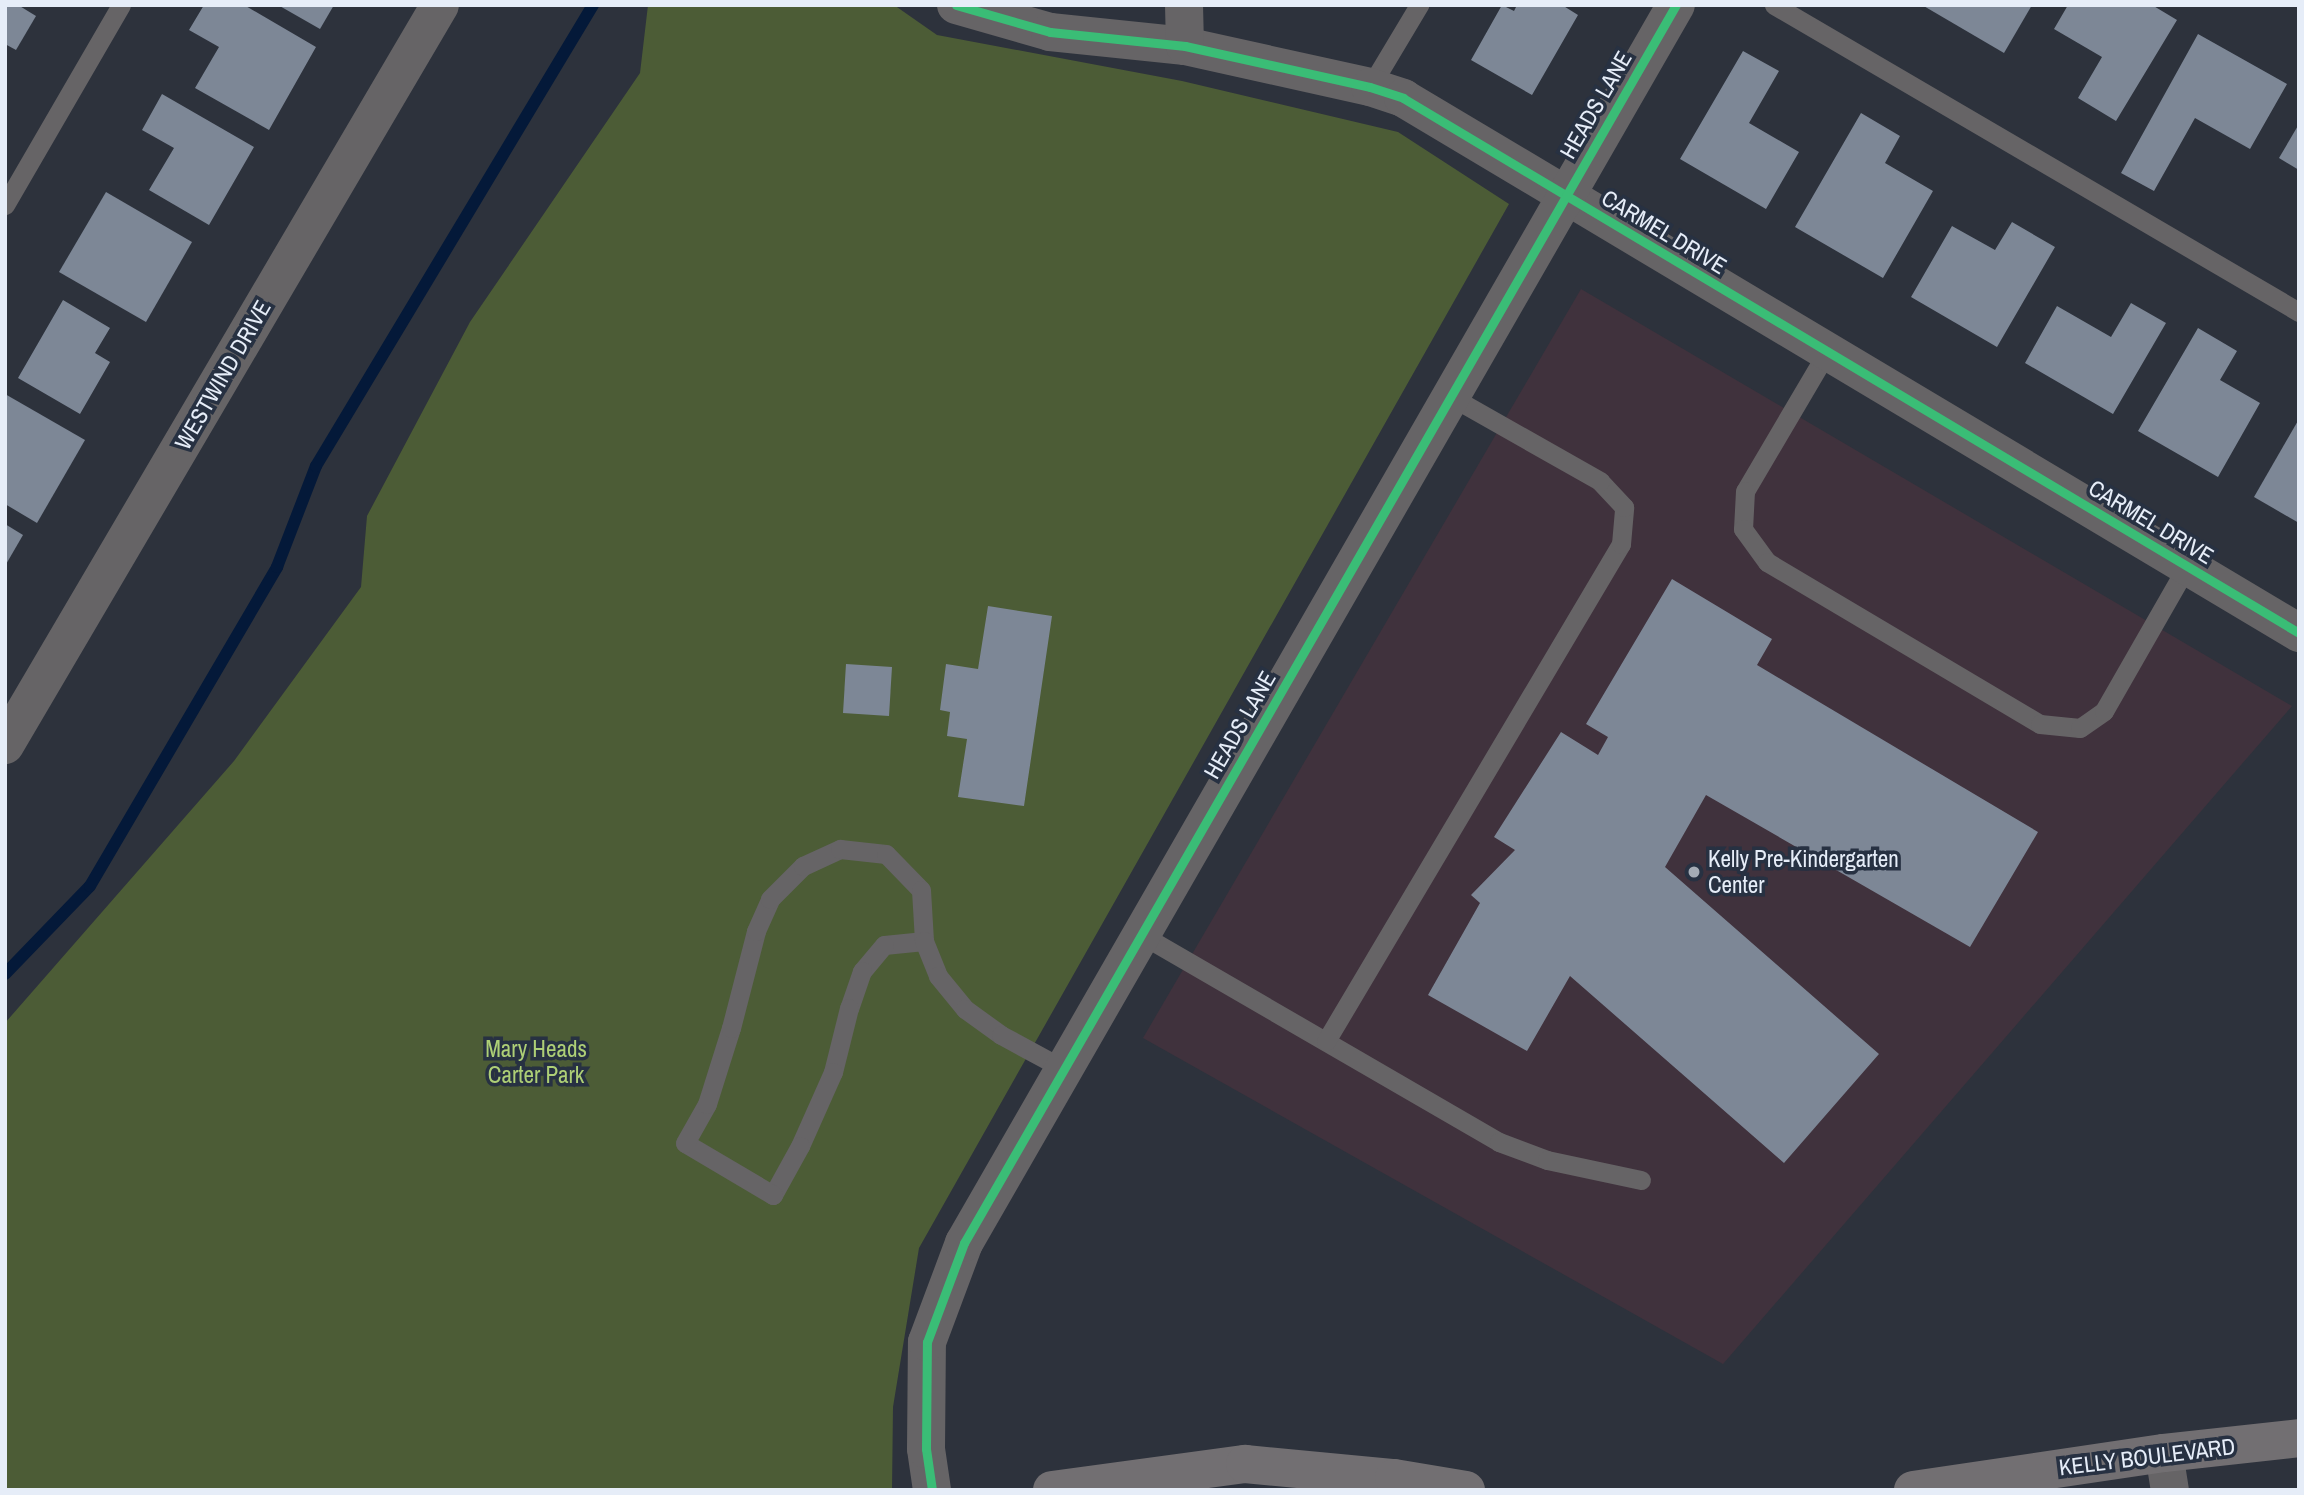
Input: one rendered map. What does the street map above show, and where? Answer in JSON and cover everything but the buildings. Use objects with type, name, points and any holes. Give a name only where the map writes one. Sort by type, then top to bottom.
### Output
[{"type":"main road","name":"KELLY BOULEVARD","points":[[1913,1490],[2167,1472],[2299,1438]]},
{"type":"main road","points":[[1052,1490],[1245,1464],[1394,1478],[1466,1490]]},
{"type":"street","name":"WESTWIND DRIVE","points":[[5,745],[440,5]]},
{"type":"street","name":"CARMEL DRIVE","points":[[956,5],[1050,32],[1185,46],[1370,87],[1403,98],[2299,633]]},
{"type":"street","points":[[1184,5],[1185,46]]},
{"type":"street","name":"HEADS LANE","points":[[932,1490],[926,1449],[927,1342],[964,1243],[1676,5]]},
{"type":"lane","points":[[5,205],[121,5]]},
{"type":"lane","points":[[1370,87],[1419,5]]},
{"type":"lane","points":[[1774,5],[2299,312]]},
{"type":"lane","points":[[1827,352],[1745,491],[1743,528],[1766,562],[2040,723],[2080,728],[2104,711],[2187,566]]},
{"type":"lane","points":[[1326,1041],[1621,544],[1624,507],[1600,481],[1450,396]]},
{"type":"lane","points":[[924,941],[884,945],[862,971],[849,1008],[833,1072],[800,1146],[773,1195],[685,1143],[707,1104],[757,931],[770,899],[803,866],[839,849],[886,854],[921,890],[924,941],[938,976],[965,1009],[1001,1035],[1064,1069]]},
{"type":"lane","points":[[1142,935],[1499,1142],[1548,1160],[1641,1180]]},
{"type":"shaded area","name":"Kelly Pre-Kindergarten Center","points":[[1581,289],[2292,706],[1723,1364],[1143,1038]]},
{"type":"green space","name":"Mary Heads Carter Park","points":[[648,5],[894,5],[937,35],[1182,81],[1398,132],[1509,204],[919,1248],[893,1407],[892,1490],[5,1490],[5,1023],[234,761],[361,587],[367,516],[470,322],[640,73]]},
{"type":"waterway","points":[[5,974],[90,886],[277,567],[316,466],[593,5]]},
{"type":"cycle path","points":[[956,5],[1050,32],[1185,46],[1370,87],[1403,98],[2299,633]]},
{"type":"cycle path","points":[[932,1490],[926,1449],[927,1342],[964,1243],[1676,5]]},
{"type":"place","name":"Kelly Pre-Kindergarten Center","points":[[1694,872]]}]
